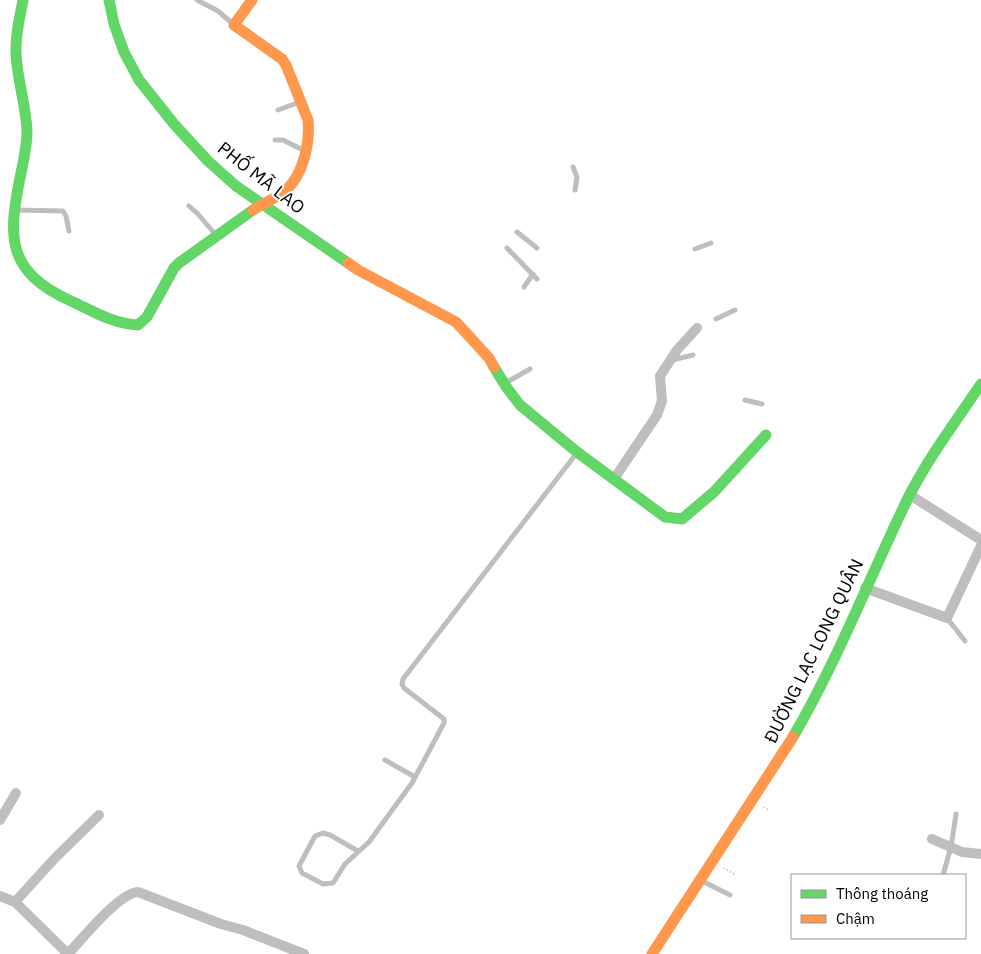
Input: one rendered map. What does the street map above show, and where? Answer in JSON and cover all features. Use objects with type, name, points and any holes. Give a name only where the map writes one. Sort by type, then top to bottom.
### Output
[{"type":"main road","points":[[23,0],[16,47],[26,110],[27,134],[15,210],[13,236],[19,257],[29,274],[47,290],[87,308],[112,322],[125,325],[138,325],[147,317],[174,268],[262,204],[276,197],[289,187],[306,151],[310,128],[286,65],[282,59],[234,25],[252,0]]},
{"type":"main road","name":"PHỐ MÃ LAO","points":[[109,0],[114,24],[124,52],[139,80],[174,124],[208,161],[236,186],[358,270],[456,322],[489,358],[520,406],[577,452],[665,517],[682,519],[714,492],[766,434]]},
{"type":"main road","name":"ĐƯỜNG LẠC LONG QUÂN","points":[[652,954],[784,752],[807,713],[910,495],[938,446],[981,384]]},
{"type":"street","points":[[614,479],[656,415],[662,399],[659,378],[677,350],[697,328]]},
{"type":"street","points":[[910,495],[981,540]]},
{"type":"street","points":[[865,588],[947,618],[981,546]]},
{"type":"street","points":[[0,820],[16,793]]},
{"type":"street","points":[[15,902],[55,858],[99,815]]},
{"type":"street","points":[[932,839],[962,852],[981,854]]},
{"type":"street","points":[[0,896],[15,902],[68,954],[116,904],[130,894],[138,892],[304,954]]},
{"type":"lane","points":[[197,0],[226,16],[234,25]]},
{"type":"lane","points":[[278,110],[300,102]]},
{"type":"lane","points":[[275,140],[283,140],[306,151]]},
{"type":"lane","points":[[573,167],[578,177],[575,190]]},
{"type":"lane","points":[[189,206],[217,236]]},
{"type":"lane","points":[[15,210],[63,211],[66,216],[68,231]]},
{"type":"lane","points":[[517,232],[537,248]]},
{"type":"lane","points":[[696,248],[711,243]]},
{"type":"lane","points":[[507,248],[535,277],[524,286]]},
{"type":"lane","points":[[716,319],[735,310]]},
{"type":"lane","points":[[669,361],[693,355]]},
{"type":"lane","points":[[504,383],[530,369]]},
{"type":"lane","points":[[745,400],[762,404]]},
{"type":"lane","points":[[358,851],[322,832],[315,836],[299,866],[300,870],[302,873],[323,884],[333,883],[345,864],[369,842],[415,777],[444,723],[444,719],[404,688],[402,684],[403,678],[577,452]]},
{"type":"lane","points":[[947,618],[965,641]]},
{"type":"lane","points":[[385,760],[415,777]]},
{"type":"lane","points":[[943,874],[951,847],[956,814]]},
{"type":"lane","points":[[701,880],[730,895]]},
{"type":"traffic: fast","points":[[23,0],[17,33],[16,53],[27,136],[14,215],[14,233],[16,249],[23,264],[34,277],[49,289],[95,313],[112,320],[138,325],[147,317],[174,268],[253,210]]},
{"type":"traffic: fast","points":[[109,0],[114,24],[124,52],[139,80],[174,124],[208,161],[236,186],[348,263]]},
{"type":"traffic: fast","points":[[494,367],[520,405],[577,452],[665,517],[682,519],[714,492],[766,435]]},
{"type":"traffic: fast","points":[[793,737],[825,678],[909,496],[934,453],[981,384]]},
{"type":"traffic: slow","points":[[252,0],[234,25],[282,59],[308,120],[307,148],[297,175],[279,196],[253,210]]},
{"type":"traffic: slow","points":[[348,263],[456,322],[489,358],[494,367]]},
{"type":"traffic: slow","points":[[652,954],[793,737]]}]
